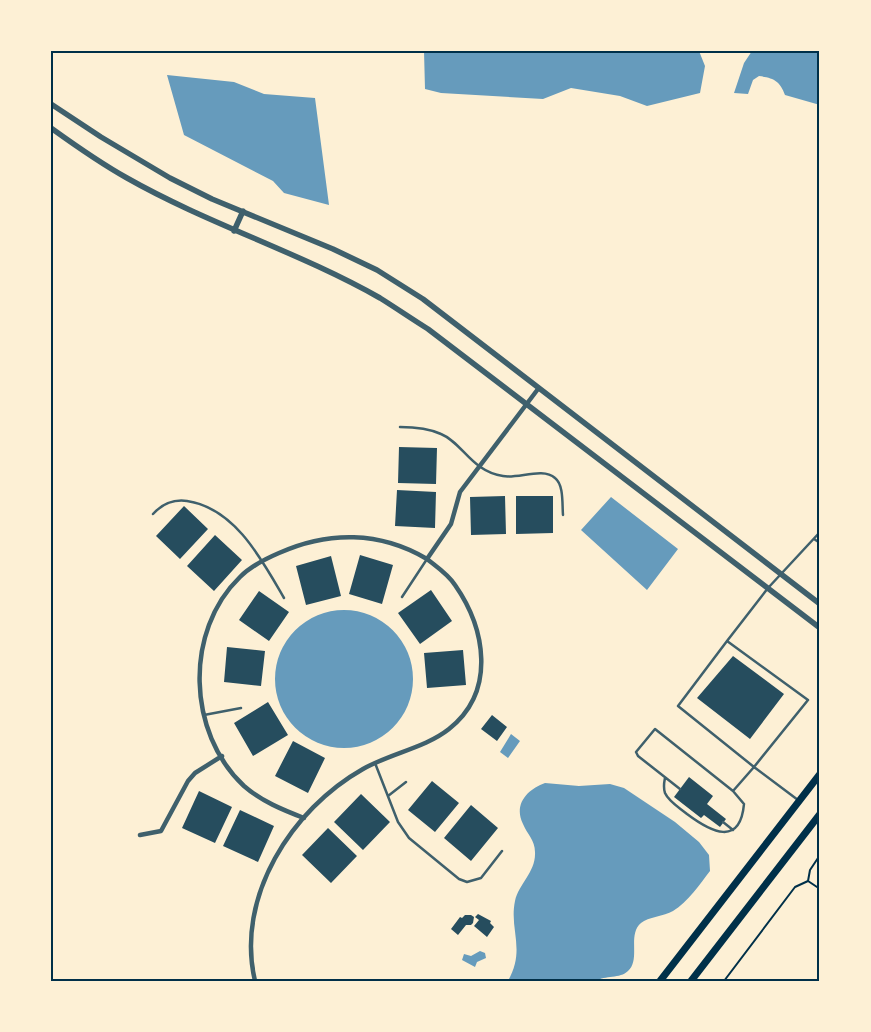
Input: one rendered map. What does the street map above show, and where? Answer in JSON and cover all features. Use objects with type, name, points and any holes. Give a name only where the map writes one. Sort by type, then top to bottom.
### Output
[{"type":"main road","points":[[660,981],[820,774]]},
{"type":"main road","points":[[691,981],[820,814]]},
{"type":"street","points":[[51,104],[101,137],[170,178],[212,199],[333,249],[376,270],[423,299],[820,604]]},
{"type":"street","points":[[51,128],[93,158],[127,178],[234,231],[323,270],[379,298],[428,329],[820,628]]},
{"type":"street","points":[[234,231],[243,211]]},
{"type":"street","points":[[427,559],[450,524],[460,492],[538,389]]},
{"type":"street","points":[[255,981],[251,941],[257,897],[270,867],[304,818],[341,784],[375,763],[429,740],[449,729],[461,717],[475,694],[482,652],[475,621],[455,584],[444,572],[427,559],[412,550],[390,542],[366,537],[341,536],[312,540],[262,561],[240,576],[222,599],[211,620],[202,650],[199,672],[201,701],[204,715],[222,756],[228,767],[244,786],[264,800],[304,818]]},
{"type":"street","points":[[140,835],[161,831],[188,781],[195,773],[222,756]]},
{"type":"lane","points":[[400,426],[423,428],[443,434],[478,467],[503,476],[548,474],[556,479],[561,488],[563,515]]},
{"type":"lane","points":[[153,514],[163,504],[182,500],[202,503],[231,522],[262,561],[284,598]]},
{"type":"lane","points":[[799,801],[678,706],[768,588],[820,532]]},
{"type":"lane","points":[[814,539],[820,543]]},
{"type":"lane","points":[[402,597],[427,559]]},
{"type":"lane","points":[[727,641],[808,700],[733,791]]},
{"type":"lane","points":[[204,715],[241,708]]},
{"type":"lane","points":[[665,778],[664,785],[671,801],[707,828],[725,834],[733,830],[743,816],[744,804],[733,791],[655,729],[636,752],[638,756],[680,789]]},
{"type":"lane","points":[[375,763],[398,822],[409,838],[459,879],[467,882],[481,878],[502,851]]},
{"type":"lane","points":[[388,796],[406,782]]},
{"type":"lane","points":[[723,822],[733,830]]},
{"type":"path","points":[[808,881],[810,870],[820,855]]},
{"type":"path","points":[[808,881],[820,889]]},
{"type":"path","points":[[724,981],[795,887],[808,881]]},
{"type":"water","points":[[424,51],[699,51],[705,66],[700,93],[647,106],[620,96],[571,88],[543,99],[441,93],[425,89]]},
{"type":"water","points":[[752,51],[820,51],[820,105],[785,95],[781,86],[776,81],[759,76],[753,80],[748,94],[734,93],[744,63]]},
{"type":"water","points":[[167,75],[234,82],[264,94],[315,98],[329,205],[284,193],[273,181],[184,135]]},
{"type":"water","points":[[611,497],[678,549],[647,590],[581,530]]},
{"type":"water","points":[[344,610],[370,616],[393,630],[407,653],[413,679],[407,705],[393,728],[370,742],[344,748],[318,742],[295,728],[281,705],[275,679],[281,653],[295,630],[318,616]]},
{"type":"water","points":[[511,734],[520,741],[508,758],[500,752]]},
{"type":"water","points":[[545,783],[579,786],[610,784],[624,788],[675,822],[699,842],[709,855],[710,871],[689,898],[673,911],[644,921],[637,928],[632,966],[621,975],[596,981],[508,981],[513,970],[517,949],[514,921],[515,901],[535,859],[534,844],[520,817],[521,804],[528,793]]},
{"type":"water","points":[[480,951],[485,953],[486,958],[477,962],[475,967],[462,960],[464,954],[471,956]]},
{"type":"building","points":[[399,447],[437,448],[436,484],[398,483]]},
{"type":"building","points":[[397,490],[436,492],[435,528],[395,526]]},
{"type":"building","points":[[505,496],[506,534],[471,535],[470,497]]},
{"type":"building","points":[[516,496],[553,496],[553,533],[516,534]]},
{"type":"building","points":[[184,506],[208,529],[180,559],[156,536]]},
{"type":"building","points":[[215,535],[242,560],[214,591],[187,566]]},
{"type":"building","points":[[360,555],[393,565],[382,604],[349,594]]},
{"type":"building","points":[[331,556],[341,596],[306,605],[296,566]]},
{"type":"building","points":[[431,590],[452,621],[420,644],[398,613]]},
{"type":"building","points":[[259,591],[289,612],[269,641],[239,620]]},
{"type":"building","points":[[227,647],[265,651],[261,686],[224,682]]},
{"type":"building","points":[[463,650],[466,685],[427,688],[424,653]]},
{"type":"building","points":[[733,656],[784,694],[750,739],[697,698]]},
{"type":"building","points":[[268,702],[288,735],[253,756],[234,723]]},
{"type":"building","points":[[492,715],[507,727],[497,741],[481,729]]},
{"type":"building","points":[[293,741],[325,758],[308,793],[275,776]]},
{"type":"building","points":[[689,777],[713,796],[707,804],[726,819],[720,827],[704,815],[701,818],[674,797]]},
{"type":"building","points":[[432,781],[459,803],[435,832],[408,810]]},
{"type":"building","points":[[199,791],[232,807],[215,843],[182,828]]},
{"type":"building","points":[[361,794],[390,822],[363,850],[334,822]]},
{"type":"building","points":[[471,805],[498,828],[471,861],[444,838]]},
{"type":"building","points":[[240,810],[274,826],[258,862],[223,846]]},
{"type":"building","points":[[328,828],[357,856],[331,883],[302,855]]},
{"type":"building","points":[[478,914],[491,921],[490,923],[494,927],[487,937],[474,926],[479,920],[475,917]]},
{"type":"building","points":[[465,915],[474,917],[473,923],[466,925],[458,935],[451,929],[460,917],[462,918]]}]
